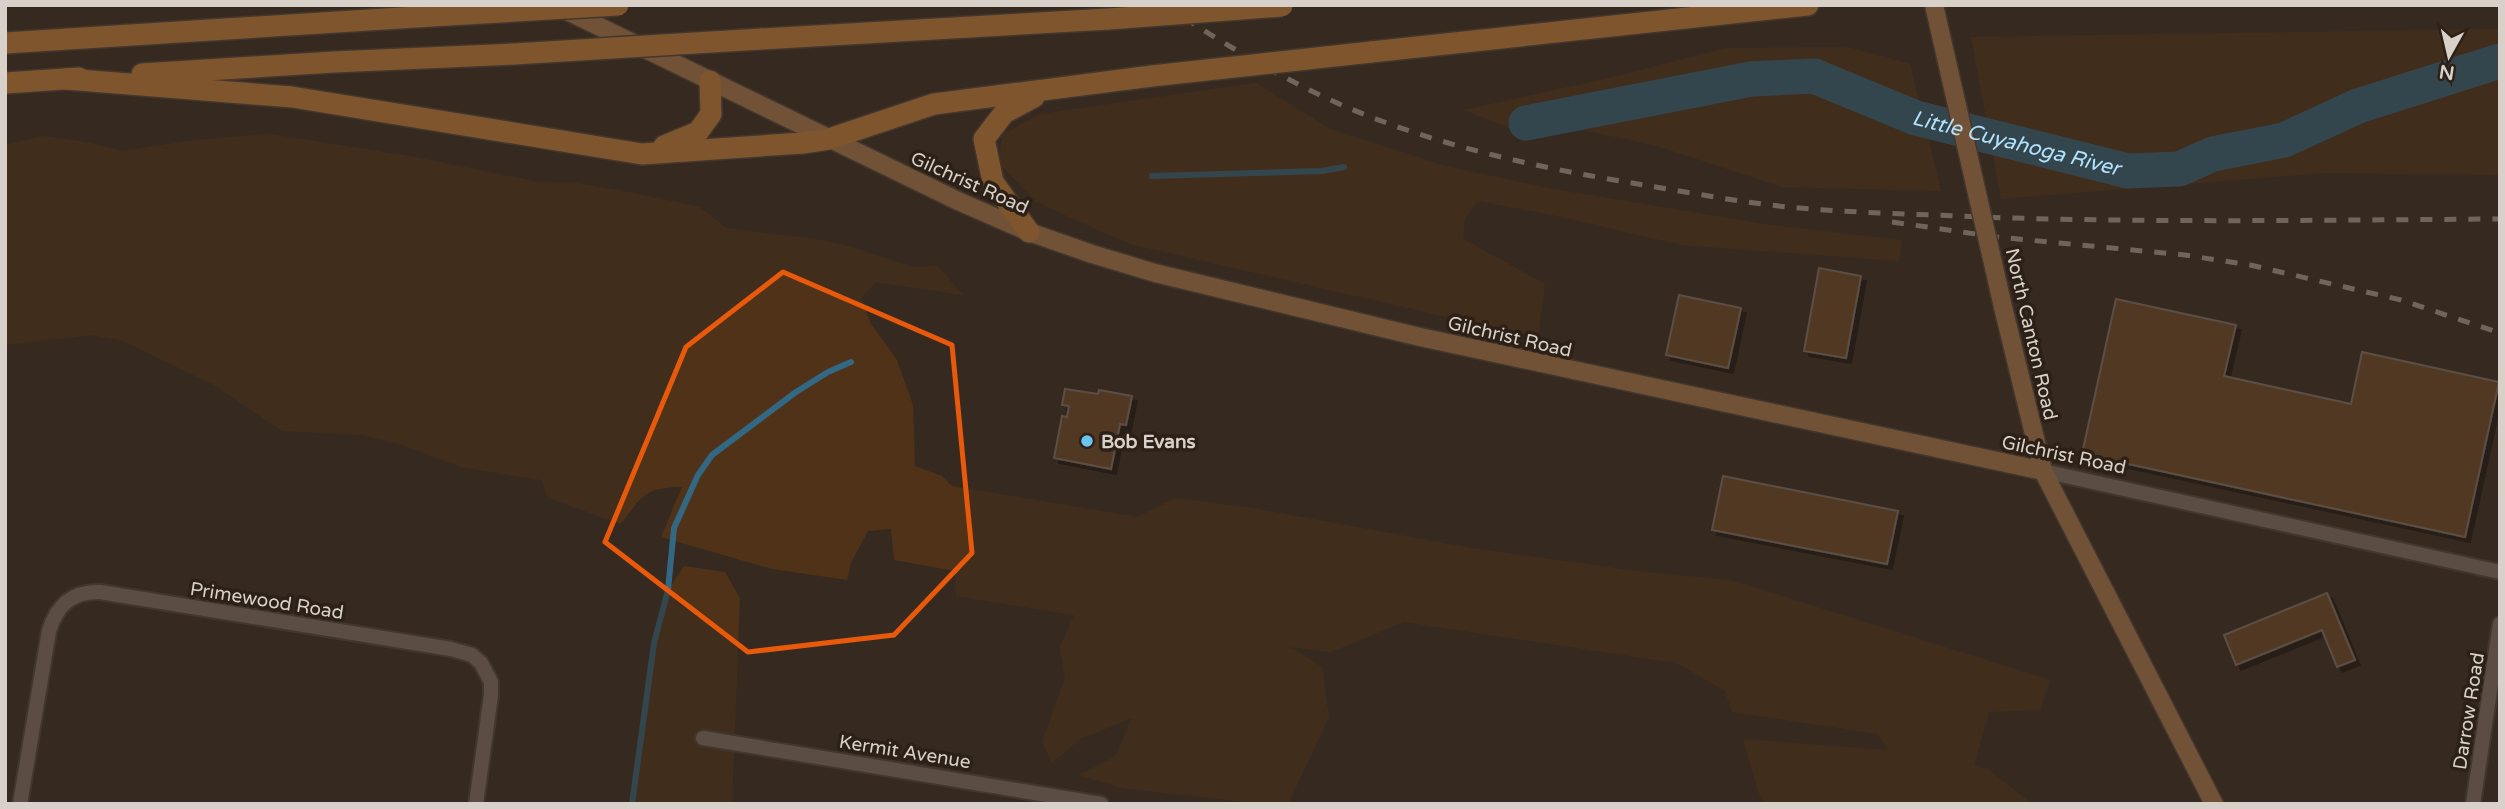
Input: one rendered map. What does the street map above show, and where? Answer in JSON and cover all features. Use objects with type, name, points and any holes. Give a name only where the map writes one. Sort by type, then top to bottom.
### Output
[{"type":"highway","points":[[5,43],[618,5]]},
{"type":"highway","points":[[66,79],[292,97],[642,154],[829,139],[934,104],[1054,88],[1808,5]]},
{"type":"highway","points":[[5,83],[1109,19],[1290,6]]},
{"type":"highway","points":[[642,154],[698,132],[711,114],[710,81]]},
{"type":"highway","points":[[1029,232],[993,182],[984,139],[1004,113],[1013,106],[1054,88]]},
{"type":"main road","name":"Gilchrist Road","points":[[555,5],[958,201],[1029,232],[1155,273],[1410,335],[2043,471]]},
{"type":"main road","name":"North Canton Road","points":[[1934,5],[2043,471],[2214,804]]},
{"type":"street","name":"Gilchrist Road","points":[[2043,471],[2500,572]]},
{"type":"street","name":"Primewood Road","points":[[20,804],[49,631],[54,617],[69,598],[85,592],[128,596],[399,640],[472,655],[486,671],[491,682],[476,804]]},
{"type":"street","name":"Darrow Road","points":[[2473,804],[2500,624]]},
{"type":"street","name":"Kermit Avenue","points":[[703,738],[1101,804]]},
{"type":"highlighted area","points":[[783,272],[952,345],[972,553],[894,635],[748,652],[605,542],[686,347]]},
{"type":"shaded area","points":[[2500,29],[2500,175],[2323,173],[2001,199],[1971,37]]},
{"type":"shaded area","points":[[1848,47],[1910,64],[1941,191],[1782,187],[1654,145],[1568,127],[1524,134],[1464,110],[1626,74],[1725,48]]},
{"type":"shaded area","points":[[1256,83],[1330,129],[1445,166],[1553,189],[1770,225],[1902,240],[1899,261],[1682,245],[1478,201],[1465,218],[1463,239],[1545,284],[1538,338],[1130,244],[1036,202],[999,163],[1002,135],[1040,114]]},
{"type":"shaded area","points":[[270,134],[415,157],[539,182],[577,183],[623,191],[700,207],[726,228],[816,239],[848,246],[913,267],[938,266],[963,295],[876,282],[861,298],[871,324],[897,360],[913,405],[915,466],[942,476],[952,486],[1137,517],[1176,498],[1252,508],[1471,548],[1644,572],[1731,580],[2050,680],[2040,710],[1989,712],[1974,765],[1988,769],[2032,804],[1765,804],[1758,791],[1743,739],[1888,750],[1878,734],[1732,712],[1725,691],[1677,663],[1404,622],[1331,652],[1291,647],[1322,667],[1329,717],[1288,804],[1263,804],[1122,788],[1079,775],[1116,756],[1132,718],[1080,739],[1052,763],[1042,742],[1065,678],[1060,647],[1074,615],[956,596],[955,571],[894,560],[891,529],[868,531],[851,563],[847,580],[772,569],[661,537],[682,487],[652,491],[634,506],[621,524],[548,498],[541,480],[461,467],[405,446],[362,435],[282,431],[216,386],[123,341],[92,335],[5,345],[5,145],[44,136],[122,151],[195,140]]},
{"type":"shaded area","points":[[684,566],[725,572],[740,598],[732,804],[632,804],[654,643],[668,590]]},
{"type":"building","points":[[1819,268],[1861,276],[1846,358],[1804,351]]},
{"type":"building","points":[[1679,295],[1741,308],[1728,368],[1666,355]]},
{"type":"building","points":[[2116,299],[2236,325],[2224,376],[2351,404],[2362,352],[2499,382],[2465,537],[2082,454]]},
{"type":"building","name":"Bob Evans","points":[[1065,389],[1098,394],[1099,390],[1132,396],[1126,425],[1120,424],[1111,469],[1054,458],[1062,416],[1067,417],[1069,406],[1062,405]]},
{"type":"building","points":[[1723,476],[1898,511],[1887,564],[1712,530]]},
{"type":"building","points":[[2327,593],[2355,660],[2337,667],[2322,630],[2236,665],[2224,635]]},
{"type":"waterway","name":"Little Cuyahoga River","points":[[1526,123],[1751,79],[1814,76],[1916,118],[2128,171],[2179,169],[2213,154],[2284,140],[2358,106],[2500,61]]},
{"type":"waterway","name":"Little Cuyahoga River","points":[[1526,123],[1532,122]]},
{"type":"waterway","name":"Little Cuyahoga River","points":[[1152,176],[1322,171],[1344,167]]},
{"type":"waterway","points":[[632,804],[654,643],[668,590],[674,528],[698,475],[712,455],[796,392],[828,372],[851,362]]},
{"type":"railway","points":[[1164,5],[1279,74],[1326,98],[1385,122],[1492,155],[1601,178],[1713,197],[1836,211],[2046,219],[2500,219]]},
{"type":"railway","points":[[1892,222],[1997,237],[2185,255],[2250,265],[2401,300],[2500,333]]},
{"type":"place","name":"Bob Evans","points":[[1087,441]]}]
